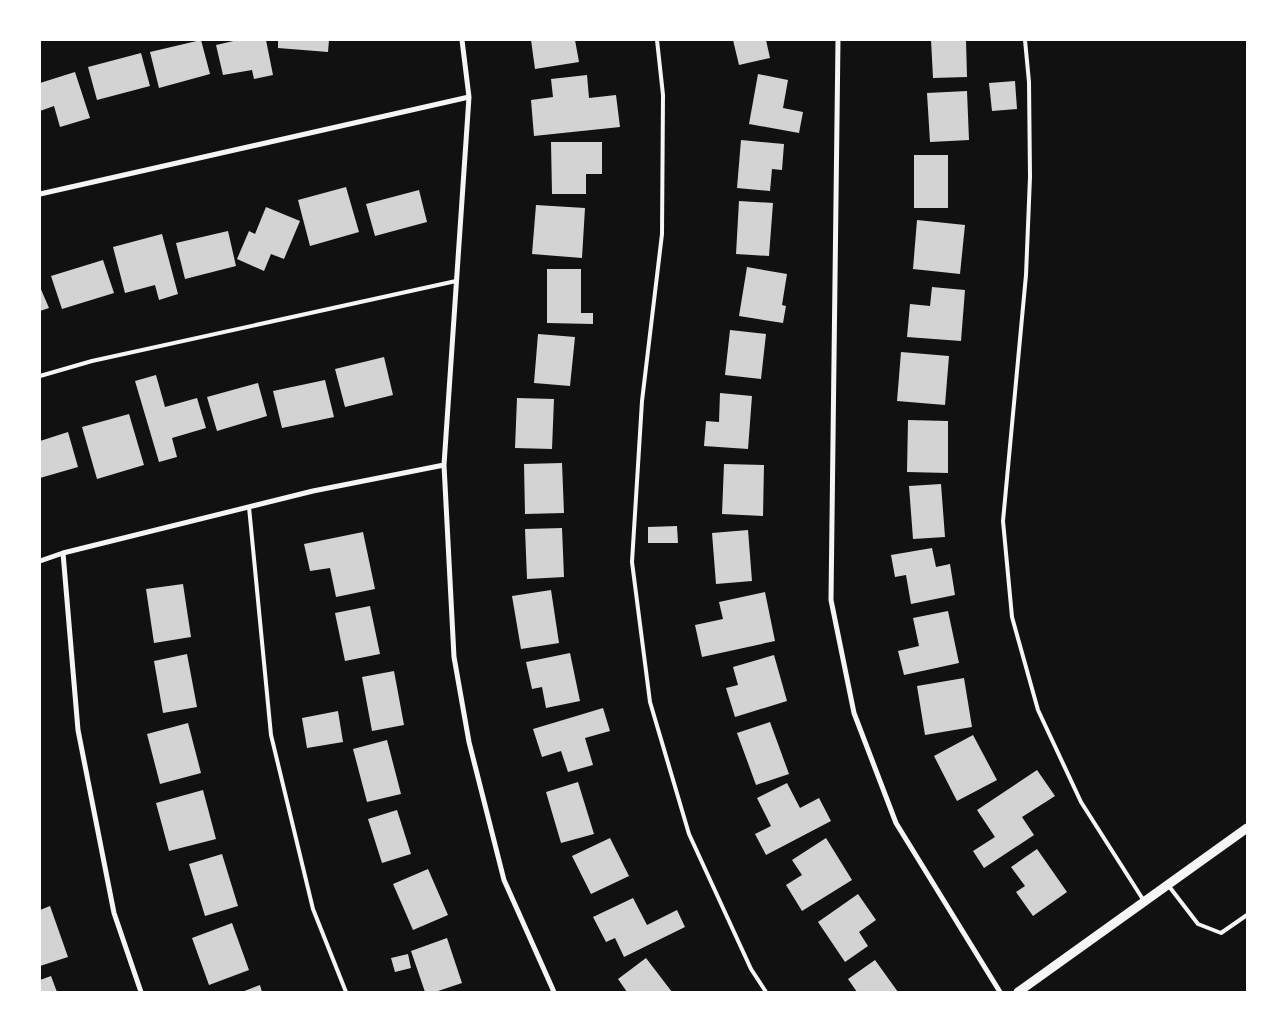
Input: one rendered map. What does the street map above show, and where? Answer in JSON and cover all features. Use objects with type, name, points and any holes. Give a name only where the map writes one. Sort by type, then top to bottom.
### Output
[{"type":"street","points":[[462,40],[469,97],[444,465],[454,657],[469,742],[504,880],[554,992]]},
{"type":"street","points":[[838,40],[831,600],[854,713],[896,823],[1000,992]]},
{"type":"street","points":[[40,194],[469,97]]},
{"type":"street","points":[[40,561],[63,553],[313,491],[444,465]]},
{"type":"street","points":[[63,553],[78,730],[114,913],[141,992]]},
{"type":"street","points":[[1018,992],[1247,828]]},
{"type":"lane","points":[[657,40],[663,95],[662,234],[642,400],[632,562],[650,702],[689,834],[751,969],[766,992]]},
{"type":"lane","points":[[1025,40],[1029,82],[1030,177],[1026,275],[1003,522],[1012,617],[1038,710],[1057,752],[1081,802],[1144,901]]},
{"type":"lane","points":[[40,376],[92,361],[456,281]]},
{"type":"lane","points":[[250,507],[271,736],[313,909],[346,992]]},
{"type":"lane","points":[[1168,884],[1198,924],[1221,933],[1247,915]]},
{"type":"building","points":[[201,40],[210,74],[159,88],[150,52]]},
{"type":"building","points":[[238,40],[266,40],[273,75],[254,79],[252,70],[223,75],[216,45]]},
{"type":"building","points":[[278,40],[329,40],[328,52],[278,48]]},
{"type":"building","points":[[531,40],[575,40],[579,62],[535,69]]},
{"type":"building","points":[[733,40],[766,40],[770,58],[739,65]]},
{"type":"building","points":[[931,40],[966,40],[967,77],[933,78]]},
{"type":"building","points":[[141,53],[150,86],[97,100],[88,67]]},
{"type":"building","points":[[75,72],[90,118],[60,127],[54,106],[40,111],[40,83]]},
{"type":"building","points":[[758,74],[788,80],[783,108],[803,112],[799,133],[749,124]]},
{"type":"building","points":[[587,75],[589,98],[616,95],[620,127],[534,136],[531,100],[553,97],[551,79]]},
{"type":"building","points":[[1015,81],[1017,109],[992,111],[989,83]]},
{"type":"building","points":[[967,91],[969,140],[930,142],[927,93]]},
{"type":"building","points":[[741,140],[784,144],[782,170],[772,169],[770,191],[737,188]]},
{"type":"building","points":[[551,142],[602,142],[602,174],[586,174],[586,194],[552,194]]},
{"type":"building","points":[[914,155],[948,155],[948,208],[914,208]]},
{"type":"building","points":[[346,187],[359,232],[310,246],[298,200]]},
{"type":"building","points":[[419,190],[427,222],[375,236],[366,204]]},
{"type":"building","points":[[739,201],[773,203],[769,256],[736,254]]},
{"type":"building","points":[[536,205],[585,208],[582,258],[532,254]]},
{"type":"building","points":[[266,207],[300,221],[284,259],[271,254],[264,271],[237,259],[249,231],[255,234]]},
{"type":"building","points":[[917,220],[965,225],[960,274],[913,269]]},
{"type":"building","points":[[228,231],[236,266],[185,279],[176,243]]},
{"type":"building","points":[[162,234],[178,294],[159,300],[155,285],[125,293],[113,247]]},
{"type":"building","points":[[103,260],[114,293],[62,309],[51,276]]},
{"type":"building","points":[[747,267],[787,274],[782,305],[786,306],[783,323],[739,316]]},
{"type":"building","points":[[547,269],[581,269],[581,313],[593,313],[593,324],[547,323]]},
{"type":"building","points":[[40,287],[49,308],[40,311]]},
{"type":"building","points":[[932,287],[965,290],[961,341],[907,337],[910,304],[930,306]]},
{"type":"building","points":[[730,330],[766,334],[761,379],[725,375]]},
{"type":"building","points":[[538,334],[575,337],[570,386],[534,383]]},
{"type":"building","points":[[901,352],[949,356],[945,405],[897,401]]},
{"type":"building","points":[[384,357],[393,395],[345,407],[335,369]]},
{"type":"building","points":[[156,375],[165,407],[197,398],[206,428],[172,438],[177,457],[159,462],[135,381]]},
{"type":"building","points":[[325,380],[334,417],[282,428],[273,391]]},
{"type":"building","points":[[258,383],[267,416],[217,431],[207,397]]},
{"type":"building","points":[[720,393],[752,396],[748,449],[704,446],[706,421],[719,422]]},
{"type":"building","points":[[517,398],[554,399],[552,449],[515,448]]},
{"type":"building","points":[[129,414],[144,465],[97,479],[82,427]]},
{"type":"building","points":[[908,420],[948,421],[948,473],[907,472]]},
{"type":"building","points":[[68,432],[78,467],[40,478],[40,441]]},
{"type":"building","points":[[562,463],[564,513],[525,514],[524,464]]},
{"type":"building","points":[[724,464],[764,465],[763,516],[722,514]]},
{"type":"building","points":[[941,484],[945,537],[913,539],[909,486]]},
{"type":"building","points":[[677,526],[678,543],[648,543],[648,527]]},
{"type":"building","points":[[562,528],[564,577],[527,579],[525,529]]},
{"type":"building","points":[[748,530],[752,581],[716,584],[712,533]]},
{"type":"building","points":[[363,532],[375,589],[336,597],[330,568],[310,571],[304,544]]},
{"type":"building","points":[[932,548],[936,567],[950,564],[955,595],[911,604],[906,575],[895,577],[891,555]]},
{"type":"building","points":[[183,584],[191,637],[154,643],[146,589]]},
{"type":"building","points":[[551,590],[559,643],[521,649],[512,596]]},
{"type":"building","points":[[765,592],[775,641],[702,657],[695,625],[723,619],[719,602]]},
{"type":"building","points":[[370,606],[380,654],[345,661],[335,613]]},
{"type":"building","points":[[948,611],[959,663],[904,675],[898,651],[919,646],[913,618]]},
{"type":"building","points":[[570,653],[580,701],[546,708],[542,687],[532,689],[526,662]]},
{"type":"building","points":[[187,654],[197,707],[163,713],[154,661]]},
{"type":"building","points":[[774,655],[787,701],[735,717],[726,688],[738,685],[733,667]]},
{"type":"building","points":[[394,671],[404,725],[372,731],[362,677]]},
{"type":"building","points":[[964,678],[972,727],[925,735],[917,686]]},
{"type":"building","points":[[603,708],[610,731],[585,738],[593,765],[568,772],[561,751],[542,757],[533,729]]},
{"type":"building","points":[[338,711],[343,742],[307,748],[302,718]]},
{"type":"building","points":[[770,722],[789,774],[756,785],[737,733]]},
{"type":"building","points":[[188,723],[201,773],[160,784],[147,734]]},
{"type":"building","points":[[973,735],[997,780],[957,801],[934,756]]},
{"type":"building","points":[[387,740],[401,794],[367,802],[353,749]]},
{"type":"building","points":[[1037,770],[1055,796],[1022,817],[1034,835],[984,868],[973,851],[995,837],[977,810]]},
{"type":"building","points":[[578,782],[594,834],[561,843],[546,792]]},
{"type":"building","points":[[787,783],[800,808],[819,798],[831,821],[766,855],[755,834],[771,826],[757,798]]},
{"type":"building","points":[[203,790],[216,839],[169,851],[156,803]]},
{"type":"building","points":[[397,810],[411,854],[382,863],[368,819]]},
{"type":"building","points":[[610,838],[629,876],[591,894],[572,856]]},
{"type":"building","points":[[826,838],[852,880],[802,911],[786,885],[802,875],[792,860]]},
{"type":"building","points":[[1037,849],[1067,892],[1033,916],[1016,892],[1025,886],[1011,867]]},
{"type":"building","points":[[222,854],[238,906],[205,916],[189,864]]},
{"type":"building","points":[[428,869],[448,915],[413,930],[393,884]]},
{"type":"building","points":[[858,894],[876,920],[859,932],[868,946],[845,962],[818,922]]},
{"type":"building","points":[[633,898],[647,925],[677,910],[685,927],[624,957],[615,938],[606,942],[593,917]]},
{"type":"building","points":[[50,906],[68,957],[40,966],[40,910]]},
{"type":"building","points":[[232,923],[249,970],[209,985],[192,938]]},
{"type":"building","points":[[447,938],[462,983],[435,992],[425,992],[411,951]]},
{"type":"building","points":[[408,954],[411,968],[395,972],[391,958]]},
{"type":"building","points":[[646,958],[672,992],[627,992],[618,979]]},
{"type":"building","points":[[875,960],[898,992],[857,992],[848,979]]},
{"type":"building","points":[[51,976],[57,992],[40,992],[40,980]]},
{"type":"building","points":[[260,985],[262,992],[242,992]]}]
